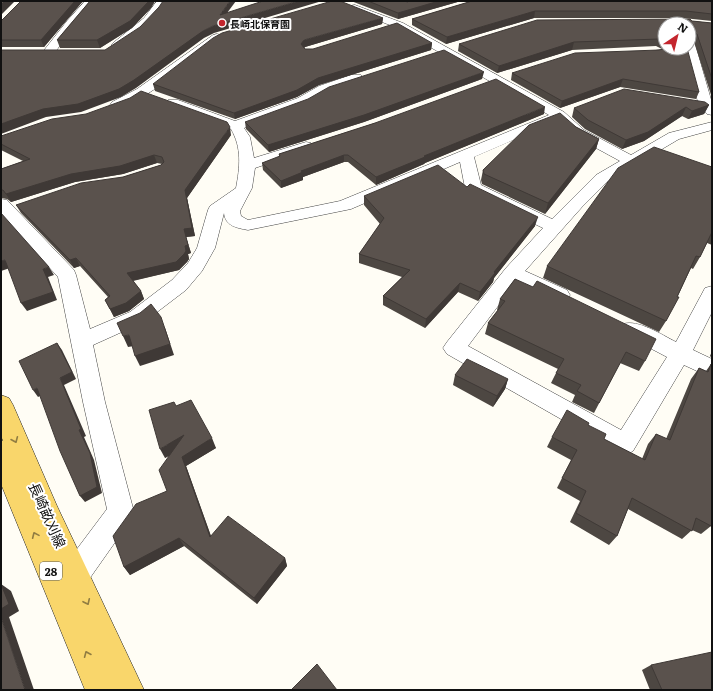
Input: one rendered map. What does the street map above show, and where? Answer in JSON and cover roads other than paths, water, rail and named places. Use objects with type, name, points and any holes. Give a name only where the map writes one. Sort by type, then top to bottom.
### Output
[{"type":"main road","name":"長崎畝刈線","points":[[1,405],[47,515],[127,690]]},
{"type":"main road","name":"長崎畝刈線","points":[[1,451],[102,690]]},
{"type":"street","points":[[64,52],[45,52],[91,1]]},
{"type":"street","points":[[107,51],[136,30],[156,11],[162,1]]},
{"type":"street","points":[[345,4],[399,25],[495,80],[566,113],[579,133],[630,160]]},
{"type":"street","points":[[384,30],[414,21]]},
{"type":"street","points":[[103,110],[126,101],[142,92],[209,41],[225,34]]},
{"type":"street","points":[[428,55],[462,45]]},
{"type":"street","points":[[693,56],[709,108]]},
{"type":"street","points":[[480,85],[516,73]]},
{"type":"street","points":[[236,126],[303,101],[324,89],[371,74]]},
{"type":"street","points":[[142,92],[236,126],[243,137],[248,165],[244,188],[232,210],[232,218],[239,224],[248,225],[345,205],[566,113]]},
{"type":"street","points":[[690,103],[709,108]]},
{"type":"street","points":[[712,126],[674,136],[630,160],[602,178],[513,273],[454,348],[625,444],[680,354],[712,293]]},
{"type":"street","points":[[248,165],[316,143]]},
{"type":"street","points":[[466,154],[473,188],[555,227]]},
{"type":"street","points":[[82,341],[137,317],[179,285],[195,267],[206,248],[216,210],[244,188]]},
{"type":"street","points":[[11,207],[67,275],[94,402],[121,512],[75,575]]},
{"type":"street","points":[[513,273],[576,303]]},
{"type":"street","points":[[618,323],[712,368]]},
{"type":"place","name":"長崎北保育園","points":[[222,23]]}]
